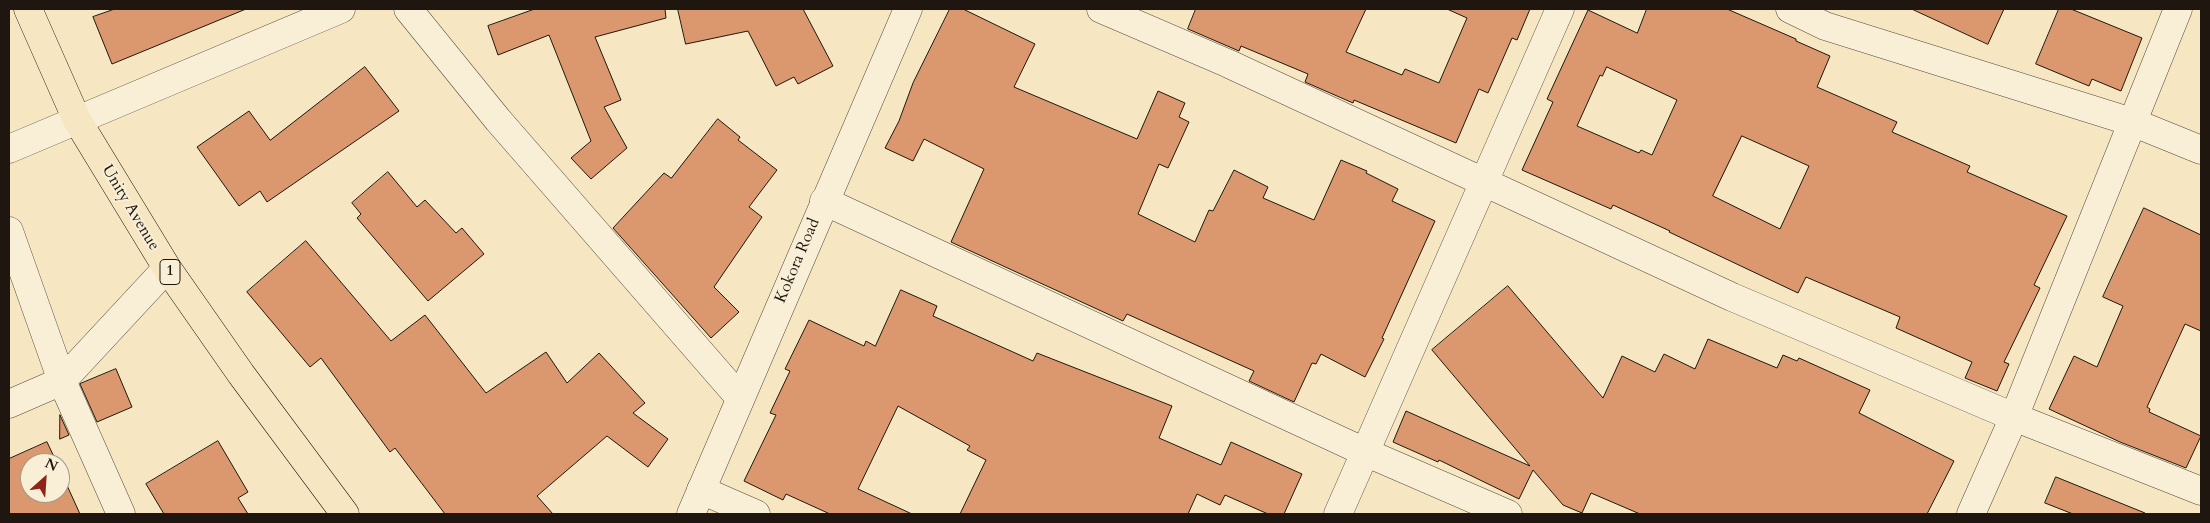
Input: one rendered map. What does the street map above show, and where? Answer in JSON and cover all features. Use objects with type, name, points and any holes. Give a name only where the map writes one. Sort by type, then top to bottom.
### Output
[{"type":"main road","name":"Unity Avenue","points":[[28,9],[77,120],[167,268],[241,374],[345,514]]},
{"type":"street","points":[[9,149],[341,9]]},
{"type":"street","points":[[408,9],[498,120],[740,398]]},
{"type":"street","name":"Kokora Road","points":[[696,502],[908,9]]},
{"type":"street","points":[[1101,9],[1227,63],[1732,297],[2014,417],[2201,491]]},
{"type":"street","points":[[1338,514],[1367,453],[1560,9]]},
{"type":"street","points":[[1790,9],[1825,26],[2132,122],[2201,150]]},
{"type":"street","points":[[1971,514],[2014,417],[2178,9]]},
{"type":"street","points":[[824,201],[1102,332],[1367,453],[1508,514]]},
{"type":"street","points":[[9,231],[62,381],[121,514]]},
{"type":"street","points":[[9,404],[62,381],[167,268]]},
{"type":"street","points":[[696,502],[756,514]]},
{"type":"building","points":[[115,9],[246,9],[112,64],[93,17]]},
{"type":"building","points":[[535,9],[665,9],[666,18],[595,37],[621,100],[604,107],[627,148],[591,179],[571,158],[591,141],[549,35],[498,55],[488,26]]},
{"type":"building","points":[[678,9],[803,9],[833,66],[798,84],[794,77],[776,86],[748,31],[686,44]]},
{"type":"building","points":[[950,9],[963,9],[1035,44],[1014,87],[1137,139],[1158,91],[1185,103],[1179,117],[1189,122],[1168,168],[1159,164],[1138,214],[1195,242],[1209,210],[1213,211],[1234,170],[1268,187],[1263,198],[1314,220],[1341,160],[1367,171],[1366,173],[1398,189],[1392,201],[1435,221],[1382,338],[1384,339],[1365,377],[1321,354],[1316,364],[1312,363],[1294,402],[1249,381],[1254,371],[1127,314],[1123,321],[951,242],[984,169],[924,139],[913,161],[885,148],[899,121],[913,83]]},
{"type":"building","points":[[1196,9],[1366,9],[1346,52],[1402,75],[1405,69],[1439,83],[1467,18],[1447,9],[1530,9],[1517,40],[1512,38],[1488,93],[1479,89],[1456,143],[1354,100],[1353,103],[1305,82],[1308,74],[1241,46],[1239,51],[1188,29]]},
{"type":"building","points":[[1647,9],[1727,9],[1830,56],[1817,87],[1897,122],[1892,132],[1970,166],[1967,172],[2067,216],[2034,285],[2040,288],[2004,362],[2009,364],[1997,391],[1965,378],[1972,362],[1896,328],[1900,317],[1806,277],[1798,293],[1613,205],[1611,209],[1522,170],[1553,102],[1547,99],[1588,10],[1637,33]],"holes":[[[1607,67],[1677,100],[1652,155],[1641,150],[1639,153],[1577,126],[1600,75],[1602,76]],[[1742,136],[1809,166],[1780,229],[1713,196]]]},
{"type":"building","points":[[1912,9],[2004,9],[1988,44]]},
{"type":"building","points":[[2059,9],[2071,9],[2142,38],[2121,91],[2092,79],[2089,86],[2036,64]]},
{"type":"building","points":[[365,67],[399,111],[267,202],[260,191],[239,206],[197,147],[249,111],[270,140]]},
{"type":"building","points":[[718,119],[740,137],[738,140],[777,170],[749,207],[762,217],[714,287],[739,312],[711,338],[613,228],[664,173],[671,178]]},
{"type":"building","points":[[388,172],[417,207],[425,200],[456,233],[462,228],[484,254],[428,301],[357,218],[361,214],[352,203]]},
{"type":"building","points":[[2144,208],[2201,235],[2201,331],[2185,324],[2147,407],[2150,409],[2149,412],[2201,436],[2186,468],[2120,442],[2049,409],[2074,356],[2097,367],[2123,306],[2103,297]]},
{"type":"building","points":[[306,241],[391,341],[425,315],[486,393],[546,352],[567,383],[599,353],[645,403],[633,413],[668,439],[648,467],[607,436],[537,496],[553,514],[445,514],[395,448],[390,452],[321,358],[310,367],[247,292]]},
{"type":"building","points":[[1508,286],[1603,398],[1622,356],[1655,372],[1664,354],[1695,369],[1708,339],[1777,368],[1783,355],[1797,361],[1799,358],[1870,390],[1859,413],[1954,461],[1927,514],[1640,514],[1591,493],[1582,513],[1563,505],[1533,470],[1519,499],[1439,460],[1438,462],[1393,442],[1406,411],[1530,466],[1432,350]]},
{"type":"building","points":[[901,290],[937,306],[933,316],[1033,361],[1037,353],[1172,406],[1159,438],[1221,465],[1231,442],[1302,474],[1284,514],[1268,514],[1225,495],[1220,505],[1197,494],[1188,514],[960,514],[986,460],[967,450],[970,446],[898,406],[858,489],[912,514],[830,514],[786,494],[783,500],[744,481],[776,415],[770,413],[790,371],[785,369],[809,320],[864,346],[866,341],[875,346]]},
{"type":"building","points":[[116,369],[132,407],[97,422],[80,384]]},
{"type":"building","points":[[60,415],[69,435],[60,439]]},
{"type":"building","points":[[218,441],[248,492],[238,498],[248,514],[164,514],[146,484]]},
{"type":"building","points":[[47,442],[52,453],[22,453]]},
{"type":"building","points":[[20,454],[20,503],[70,503],[70,492],[80,514],[9,514],[9,459]]},
{"type":"building","points":[[2056,477],[2145,514],[2073,514],[2045,503]]}]
